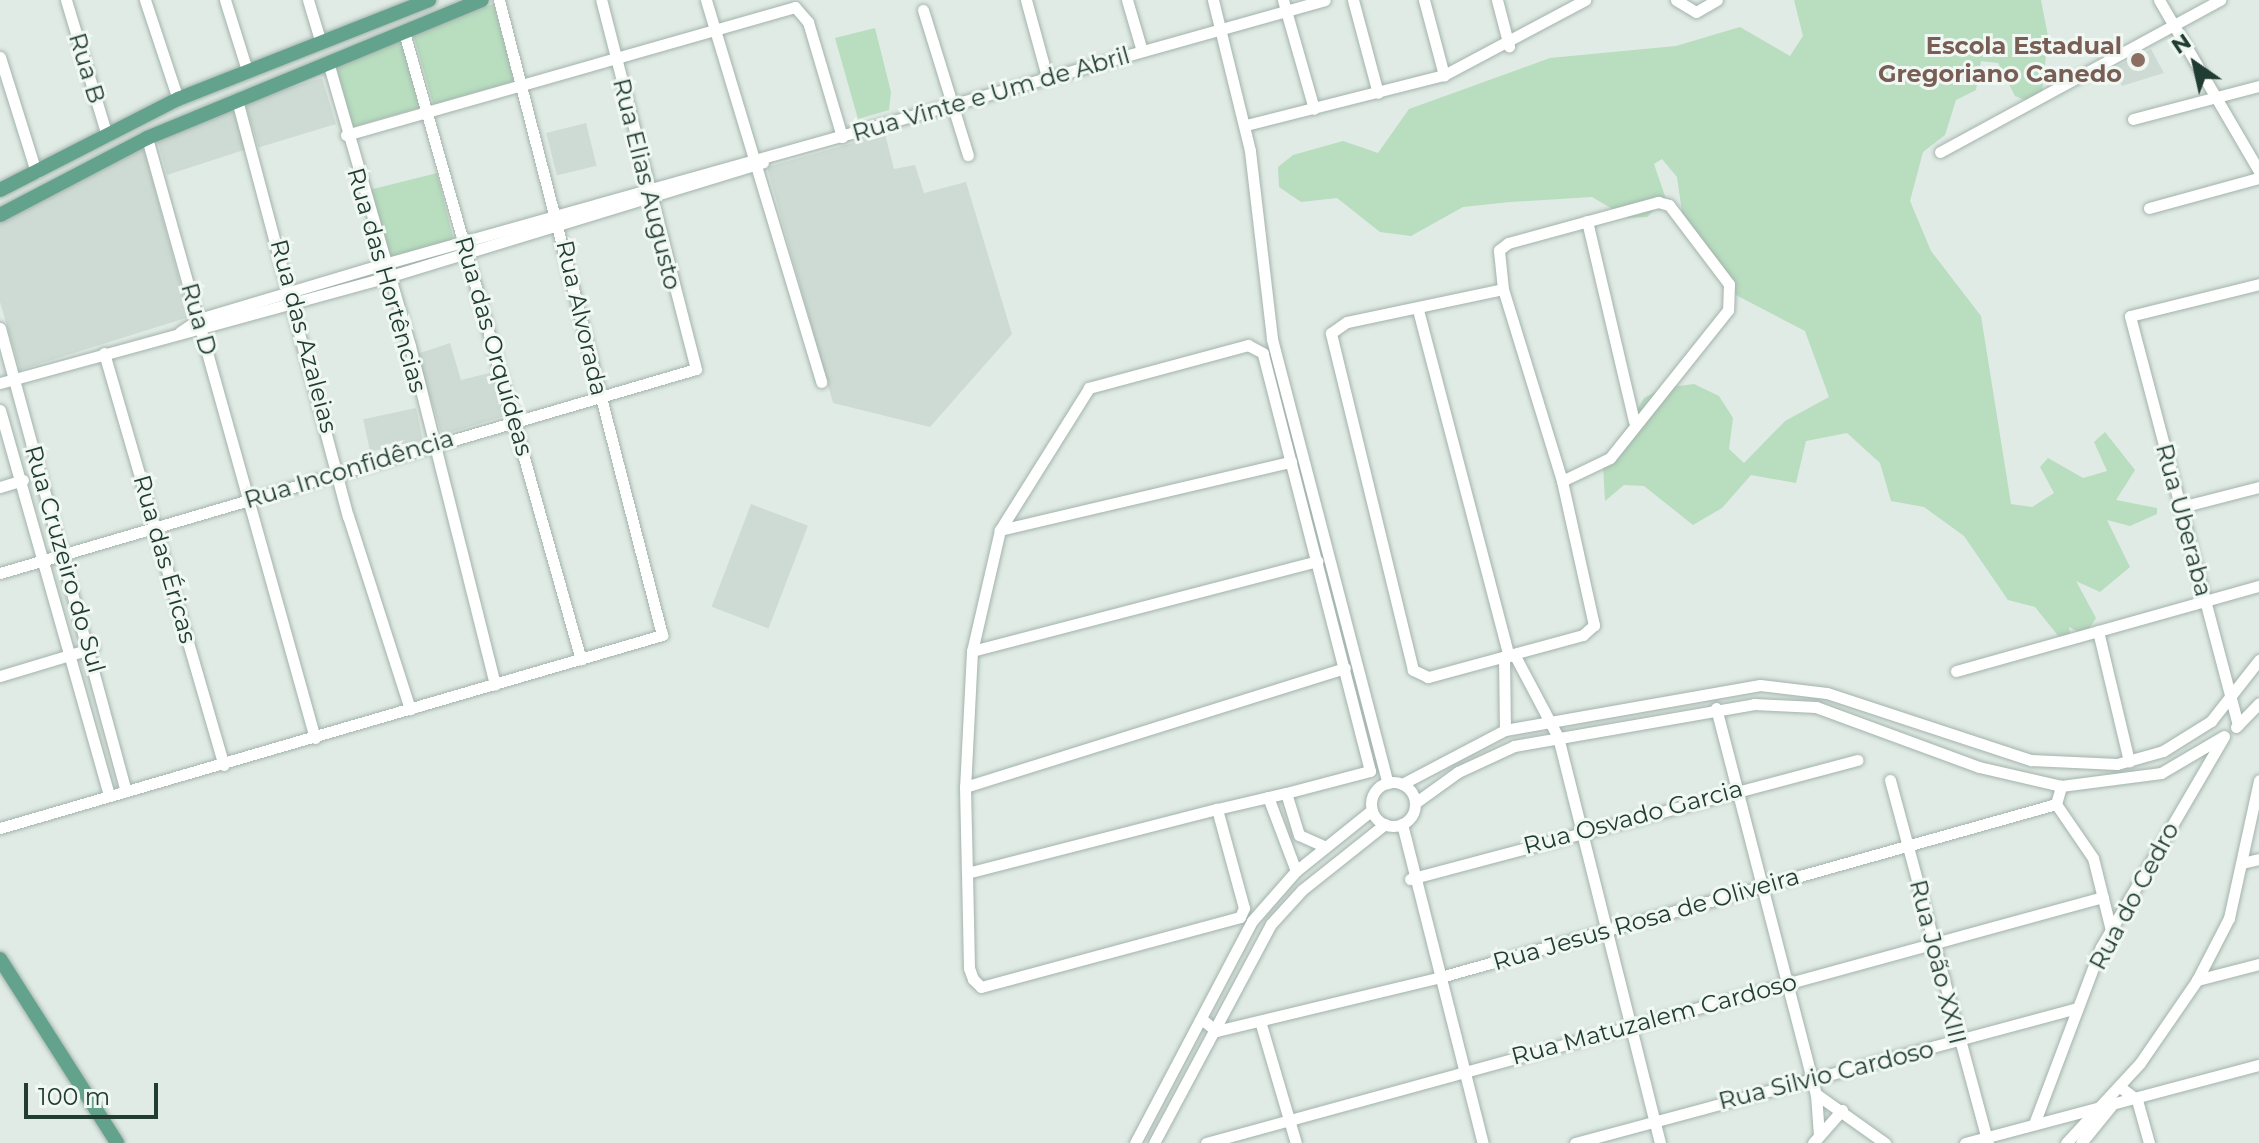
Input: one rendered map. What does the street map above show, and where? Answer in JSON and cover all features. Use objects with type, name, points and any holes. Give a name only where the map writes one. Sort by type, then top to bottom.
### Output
[{"type":"main road","points":[[0,190],[178,99],[279,56],[321,43],[391,7],[429,0]]},
{"type":"main road","points":[[0,215],[54,183],[147,138],[482,0]]},
{"type":"main road","points":[[279,56],[288,79]]},
{"type":"main road","points":[[40,170],[54,183]]},
{"type":"main road","points":[[0,959],[117,1143]]},
{"type":"street","name":"Rua B","points":[[66,0],[107,136]]},
{"type":"street","points":[[145,0],[178,99]]},
{"type":"street","points":[[225,0],[247,70]]},
{"type":"street","points":[[308,0],[321,43]]},
{"type":"street","name":"Rua Alvorada","points":[[499,0],[524,83],[600,398],[662,635],[581,660]]},
{"type":"street","name":"Rua Elias Augusto","points":[[601,0],[696,367]]},
{"type":"street","points":[[706,0],[821,382]]},
{"type":"street","points":[[1026,0],[1047,77]]},
{"type":"street","points":[[1127,0],[1142,51]]},
{"type":"street","points":[[1213,0],[1246,125],[1272,339],[1388,783]]},
{"type":"street","name":"Rua Vinte e Um de Abril","points":[[0,383],[295,298],[388,277],[466,248],[1221,28],[1284,6],[1325,0]]},
{"type":"street","points":[[1353,0],[1378,93]]},
{"type":"street","points":[[1424,0],[1444,75]]},
{"type":"street","points":[[1497,0],[1509,46]]},
{"type":"street","points":[[1246,125],[1444,75],[1509,46],[1585,0]]},
{"type":"street","points":[[1676,0],[1696,12],[1717,0]]},
{"type":"street","points":[[2159,0],[2259,171]]},
{"type":"street","points":[[1940,152],[2220,0]]},
{"type":"street","points":[[1284,6],[1314,109]]},
{"type":"street","points":[[346,135],[714,28],[799,7],[842,137]]},
{"type":"street","points":[[923,10],[968,155]]},
{"type":"street","name":"Rua das Orquídeas","points":[[404,32],[581,660]]},
{"type":"street","points":[[0,57],[40,170]]},
{"type":"street","name":"Rua das Hortências","points":[[328,62],[495,685]]},
{"type":"street","points":[[2133,119],[2259,86]]},
{"type":"street","name":"Rua das Azaleias","points":[[237,100],[295,298],[338,472],[410,709]]},
{"type":"street","name":"Rua D","points":[[147,138],[201,325],[245,501],[315,738]]},
{"type":"street","points":[[2149,208],[2259,178]]},
{"type":"street","points":[[1503,289],[1418,310],[1347,322],[1331,333],[1328,346],[1413,670],[1428,677],[1583,635],[1594,625],[1562,481],[1503,289],[1499,250],[1658,202],[1669,205],[1729,284],[1728,310],[1634,421],[1610,458],[1562,481]]},
{"type":"street","points":[[1587,221],[1634,421]]},
{"type":"street","name":"Rua Vinte e Um de Abril","points":[[295,298],[384,264],[466,248]]},
{"type":"street","name":"Rua Uberaba","points":[[2238,725],[2130,316],[2259,284]]},
{"type":"street","points":[[1418,310],[1509,656],[1505,730]]},
{"type":"street","name":"Rua Cruzeiro do Sul","points":[[0,328],[93,648],[126,791]]},
{"type":"street","points":[[967,873],[1217,809],[1286,793],[1370,771],[1263,353],[1248,345],[1089,388],[1000,530],[972,651],[965,787],[969,968],[981,987],[1240,917],[1244,908],[1217,809]]},
{"type":"street","name":"Rua das Éricas","points":[[104,353],[157,526],[224,765]]},
{"type":"street","name":"Rua Inconfidência","points":[[0,573],[515,420],[600,398],[696,367]]},
{"type":"street","name":"Rua Cruzeiro do Sul","points":[[0,410],[74,653],[109,796]]},
{"type":"street","points":[[1000,530],[1291,462]]},
{"type":"street","points":[[0,487],[23,480]]},
{"type":"street","points":[[2181,507],[2259,487]]},
{"type":"street","points":[[972,651],[1317,561]]},
{"type":"street","points":[[1956,671],[2259,586]]},
{"type":"street","points":[[2098,631],[2129,761]]},
{"type":"street","points":[[0,676],[93,648]]},
{"type":"street","points":[[1509,656],[1558,737],[1660,1143]]},
{"type":"street","points":[[0,828],[581,660]]},
{"type":"street","points":[[1135,1143],[1203,1020],[1252,921],[1293,874],[1372,810],[1376,790],[1388,783],[1402,784],[1505,730],[1549,718],[1712,689],[1800,687],[2028,760],[2062,764],[2129,761],[2163,751],[2232,703],[2259,660]]},
{"type":"street","points":[[965,787],[1345,668]]},
{"type":"street","points":[[1483,1143],[1410,879],[1402,824],[1415,803],[1479,761],[1558,737],[1716,708],[1803,703],[1895,732],[2023,780],[2061,786],[2161,773],[2224,736]]},
{"type":"street","name":"Rua do Cedro","points":[[2034,1124],[2077,1008],[2111,930],[2224,736],[2259,703]]},
{"type":"street","points":[[1716,708],[1784,984],[1816,1094],[1816,1140]]},
{"type":"street","name":"Rua Osvado Garcia","points":[[1410,879],[1737,788],[1857,760]]},
{"type":"street","points":[[2023,780],[2028,760]]},
{"type":"street","name":"Rua João XXIII","points":[[1890,780],[1987,1140]]},
{"type":"street","points":[[2081,1143],[2111,1107],[2120,1087],[2197,980],[2229,918],[2259,780]]},
{"type":"street","points":[[1402,784],[1415,803]]},
{"type":"street","points":[[2061,786],[2056,804],[2088,847],[2111,930]]},
{"type":"street","points":[[1286,793],[1299,835],[1324,846]]},
{"type":"street","points":[[1268,797],[1293,874],[1302,890]]},
{"type":"street","name":"Rua Jesus Rosa de Oliveira","points":[[1216,1031],[1437,978],[2056,804]]},
{"type":"street","points":[[1372,810],[1385,824]]},
{"type":"street","points":[[1154,1143],[1260,943],[1302,890],[1385,824],[1402,824]]},
{"type":"street","points":[[2242,863],[2258,861]]},
{"type":"street","name":"Rua Matuzalem Cardoso","points":[[1206,1143],[2103,897]]},
{"type":"street","points":[[2197,980],[2259,964]]},
{"type":"street","name":"Rua Silvio Cardoso","points":[[1575,1143],[1808,1075],[1959,1042],[2077,1008]]},
{"type":"street","points":[[1203,1020],[1216,1031]]},
{"type":"street","points":[[1260,1021],[1296,1143]]},
{"type":"street","points":[[1965,1143],[2090,1113],[2259,1065]]},
{"type":"street","points":[[2120,1087],[2137,1100],[2149,1143]]},
{"type":"street","points":[[2066,1143],[2090,1113],[2120,1087]]},
{"type":"street","points":[[1816,1094],[1885,1143]]},
{"type":"street","points":[[1816,1140],[1842,1110]]},
{"type":"shaded area","points":[[2151,49],[2164,73],[2122,86],[2112,69]]},
{"type":"shaded area","points":[[322,78],[336,124],[259,148],[245,102]]},
{"type":"shaded area","points":[[234,104],[247,149],[167,175],[156,135]]},
{"type":"shaded area","points":[[586,123],[597,166],[557,176],[546,133]]},
{"type":"shaded area","points":[[885,134],[894,169],[915,165],[924,193],[966,182],[1012,334],[930,427],[833,403],[767,167]]},
{"type":"shaded area","points":[[144,148],[189,317],[20,370],[0,302],[0,223]]},
{"type":"shaded area","points":[[450,343],[461,380],[493,372],[505,416],[442,435],[417,354]]},
{"type":"shaded area","points":[[416,408],[423,440],[370,452],[363,419]]},
{"type":"shaded area","points":[[751,504],[808,526],[769,629],[712,607]]},
{"type":"green space","points":[[1794,0],[2041,0],[2048,36],[2042,93],[2027,101],[2015,96],[1998,63],[1981,61],[1976,90],[1956,100],[1945,135],[1923,152],[1910,201],[1931,251],[1981,316],[2011,504],[2032,507],[2054,493],[2040,467],[2048,458],[2083,478],[2107,471],[2094,442],[2105,432],[2135,470],[2116,500],[2157,508],[2157,514],[2130,526],[2107,520],[2130,567],[2100,592],[2076,581],[2096,618],[2085,635],[2069,627],[2071,639],[2060,638],[2035,607],[2008,600],[1964,536],[1924,507],[1891,501],[1880,463],[1847,433],[1806,441],[1796,483],[1751,475],[1722,508],[1693,525],[1644,486],[1624,485],[1605,501],[1603,466],[1644,398],[1663,388],[1694,384],[1719,396],[1733,418],[1729,449],[1744,463],[1785,421],[1829,397],[1805,331],[1734,294],[1683,219],[1677,177],[1662,159],[1654,164],[1666,199],[1647,217],[1628,218],[1592,197],[1510,202],[1463,207],[1411,236],[1380,232],[1337,198],[1301,202],[1279,187],[1278,167],[1293,155],[1343,141],[1378,153],[1409,109],[1550,58],[1676,46],[1740,27],[1790,56],[1803,36]]},
{"type":"green space","points":[[494,4],[516,81],[433,105],[411,28]]},
{"type":"green space","points":[[875,28],[891,92],[889,110],[858,119],[835,38]]},
{"type":"green space","points":[[402,39],[423,107],[349,128],[334,65]]},
{"type":"green space","points":[[437,173],[454,242],[387,259],[370,190]]},
{"type":"place","name":"Escola Estadual Gregoriano Canedo","points":[[2138,60]]}]
